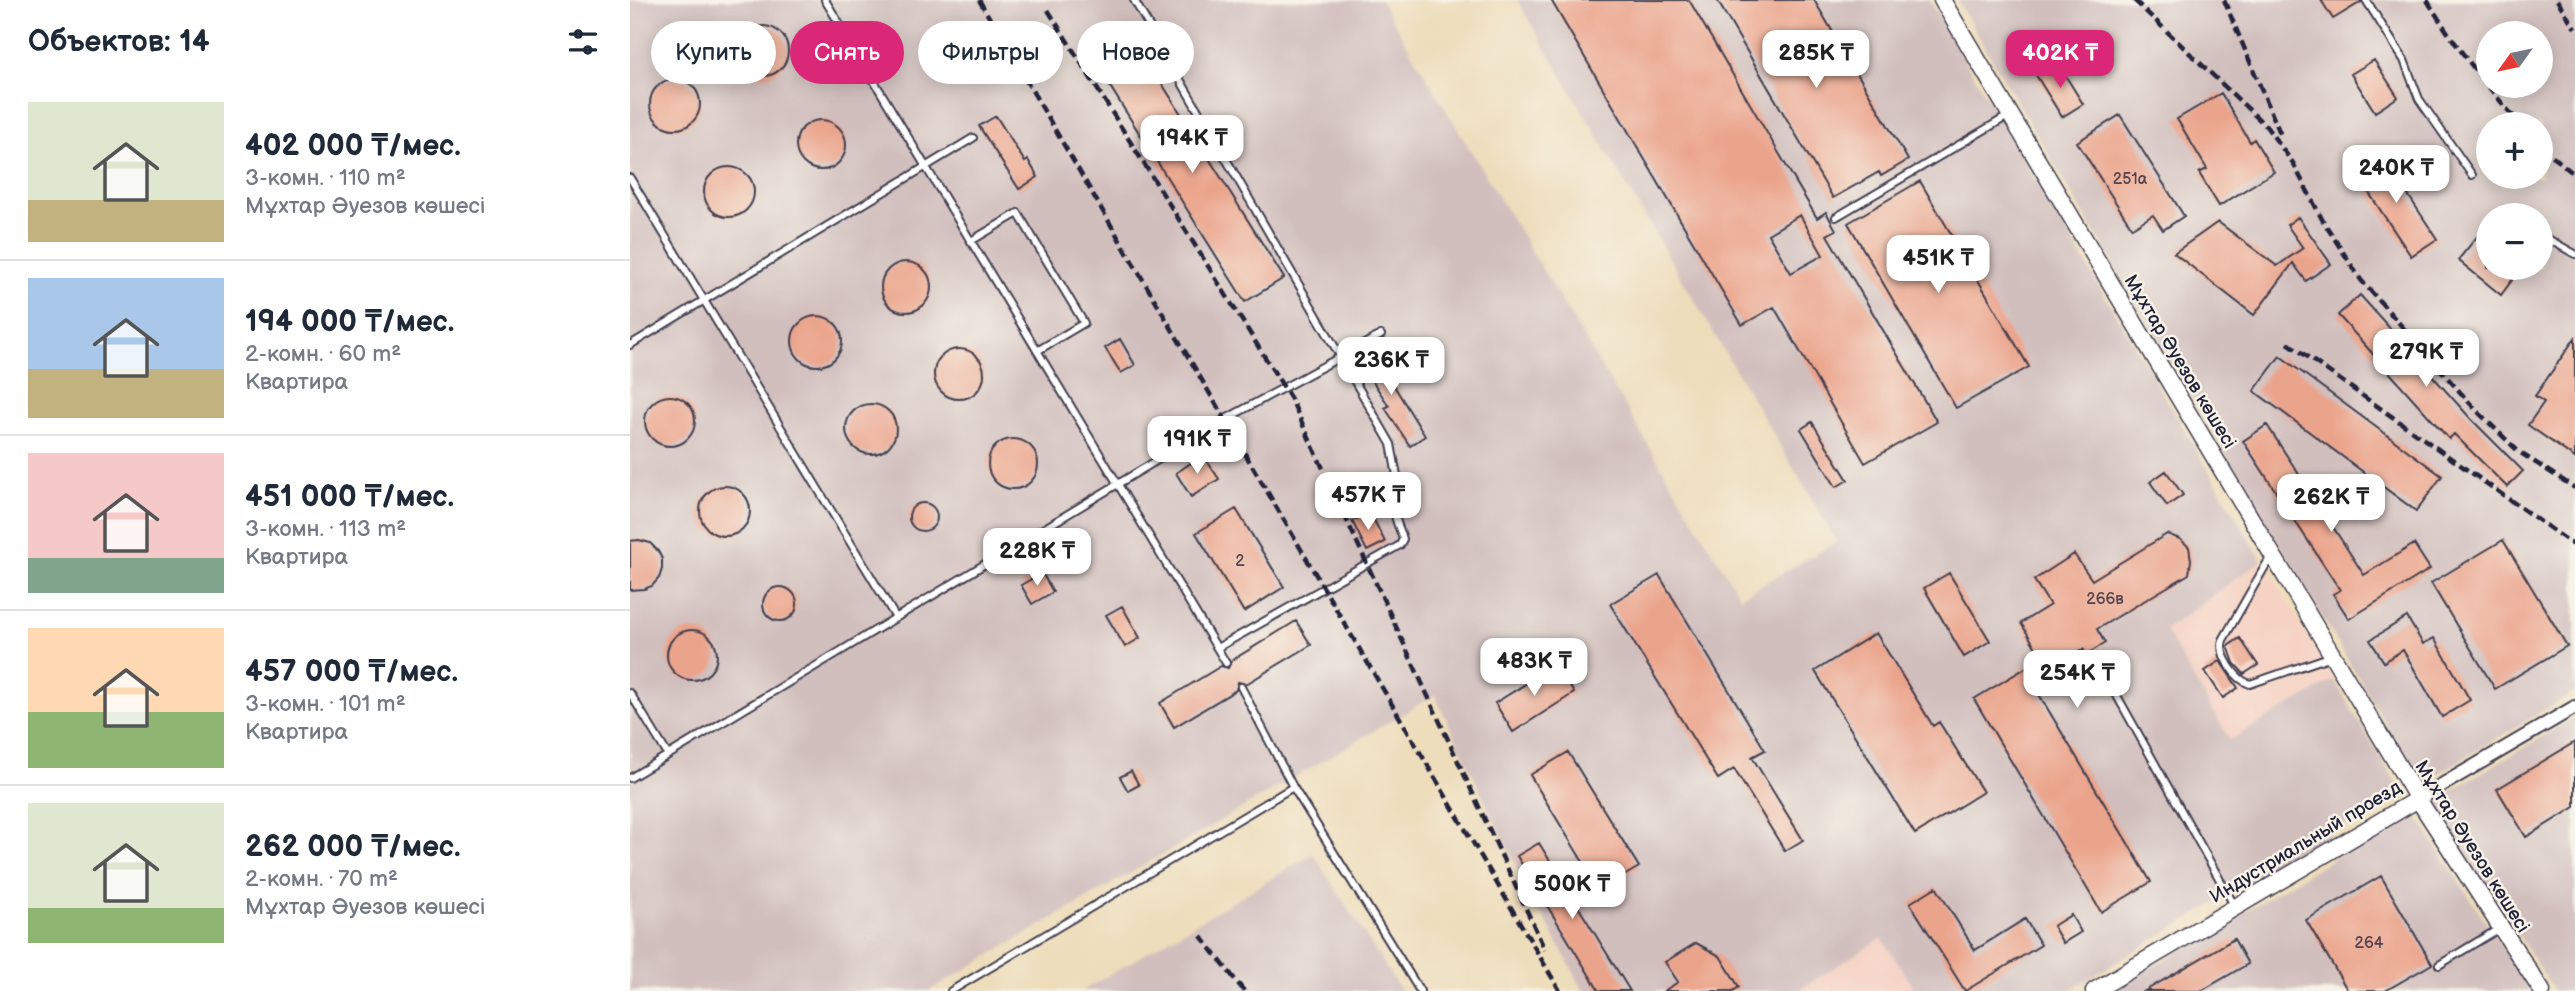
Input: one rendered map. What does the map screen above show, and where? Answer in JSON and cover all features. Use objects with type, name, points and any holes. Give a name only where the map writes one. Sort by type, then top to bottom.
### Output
[{"type":"street","name":"Мұхтар Әуезов көшесі","points":[[1942,0],[2418,799],[2542,991]]},
{"type":"street","name":"Индустриальный проезд","points":[[2094,991],[2575,707]]},
{"type":"lane","points":[[825,0],[1226,663]]},
{"type":"lane","points":[[1134,0],[1391,444],[1401,497],[1394,506],[1394,514],[1404,540],[1400,545],[1217,648]]},
{"type":"lane","points":[[2366,0],[2404,60],[2419,99],[2472,175]]},
{"type":"lane","points":[[1836,217],[2010,115]]},
{"type":"lane","points":[[630,345],[973,138]]},
{"type":"lane","points":[[630,178],[896,618]]},
{"type":"lane","points":[[971,242],[1018,213],[1084,323],[1037,351]]},
{"type":"lane","points":[[2553,242],[2575,254]]},
{"type":"lane","points":[[630,778],[1224,420],[1381,335]]},
{"type":"lane","points":[[2272,554],[2222,643],[2223,655],[2240,679],[2250,684],[2332,656]]},
{"type":"lane","points":[[2096,660],[2235,907]]},
{"type":"lane","points":[[1241,687],[1293,788],[1420,991]]},
{"type":"lane","points":[[630,693],[668,755]]},
{"type":"lane","points":[[951,991],[1293,788]]},
{"type":"lane","points":[[2439,965],[2500,928]]},
{"type":"shaded area","points":[[630,0],[1380,0],[1740,597],[1837,542],[1517,0],[1929,0],[2262,560],[2165,630],[2230,740],[2334,680],[2401,791],[2068,991],[1916,991],[1882,938],[1797,991],[1584,991],[1522,878],[1435,695],[929,991],[630,991]]},
{"type":"shaded area","points":[[1957,0],[2575,0],[2575,692],[2421,784]]},
{"type":"shaded area","points":[[2262,560],[2334,680],[2230,740],[2165,630]]},
{"type":"shaded area","points":[[2575,717],[2575,991],[2554,991],[2432,802]]},
{"type":"shaded area","points":[[2413,811],[2531,991],[2111,991]]},
{"type":"shaded area","points":[[1313,854],[1401,991],[1082,991]]},
{"type":"shaded area","points":[[1883,938],[1916,991],[1797,991]]},
{"type":"building","points":[[1551,0],[1689,0],[1817,218],[1826,212],[1836,230],[1827,235],[1937,422],[1865,463],[1774,307],[1742,325]],"holes":[[[1800,215],[1823,255],[1791,273],[1768,234]]]},
{"type":"building","points":[[1717,0],[1814,0],[1908,160],[1881,176],[1879,172],[1833,198]]},
{"type":"building","points":[[2321,0],[2360,0],[2361,2],[2333,19]]},
{"type":"building","points":[[776,30],[786,42],[786,60],[776,72]]},
{"type":"building","points":[[2374,60],[2398,97],[2375,112],[2351,74]]},
{"type":"building","points":[[2057,62],[2083,104],[2062,117],[2036,75]]},
{"type":"building","points":[[661,84],[689,84],[698,95],[698,113],[693,122],[684,127],[666,127],[657,122],[652,113],[652,95]]},
{"type":"building","points":[[1109,84],[1162,84],[1284,278],[1245,302]]},
{"type":"building","points":[[2221,93],[2250,142],[2254,139],[2274,172],[2219,206],[2199,173],[2207,169],[2177,119]]},
{"type":"building","points":[[2120,115],[2184,216],[2163,230],[2153,215],[2132,228],[2077,142]]},
{"type":"building","points":[[996,116],[1025,162],[1028,160],[1038,177],[1019,189],[979,126]]},
{"type":"building","points":[[821,120],[839,127],[846,145],[839,163],[821,170],[803,163],[796,145],[803,127]]},
{"type":"building","points":[[2382,155],[2437,239],[2411,256],[2355,172]]},
{"type":"building","points":[[729,167],[747,174],[754,192],[747,210],[729,217],[711,210],[704,192],[711,174]]},
{"type":"building","points":[[1920,181],[2029,367],[1956,408],[1848,223]]},
{"type":"building","points":[[2298,217],[2331,264],[2306,281],[2293,263],[2254,315],[2174,253],[2218,222],[2277,266],[2303,248],[2287,225]]},
{"type":"building","points":[[2476,238],[2476,275],[2458,260]]},
{"type":"building","points":[[906,262],[924,269],[931,287],[924,305],[906,312],[888,305],[881,287],[888,269]]},
{"type":"building","points":[[2483,280],[2512,280],[2501,295]]},
{"type":"building","points":[[2360,295],[2471,419],[2523,471],[2507,487],[2454,434],[2449,439],[2338,315]]},
{"type":"building","points":[[817,316],[835,323],[842,341],[835,359],[817,366],[799,359],[792,341],[799,323]]},
{"type":"building","points":[[2575,338],[2575,458],[2528,425],[2544,402],[2535,396]]},
{"type":"building","points":[[1120,339],[1135,365],[1121,373],[1105,348]]},
{"type":"building","points":[[1370,347],[1425,436],[1410,446],[1385,408],[1389,406],[1355,355]]},
{"type":"building","points":[[959,349],[977,356],[984,374],[977,392],[959,399],[941,392],[934,374],[941,356]]},
{"type":"building","points":[[2280,356],[2442,476],[2416,511],[2254,391]]},
{"type":"building","points":[[670,396],[688,403],[695,421],[688,439],[670,446],[652,439],[645,421],[652,403]]},
{"type":"building","points":[[871,404],[889,411],[896,429],[889,447],[871,454],[853,447],[846,429],[853,411]]},
{"type":"building","points":[[1812,422],[1848,480],[1836,487],[1801,429]]},
{"type":"building","points":[[2267,425],[2364,575],[2414,544],[2430,569],[2349,619],[2333,594],[2340,590],[2243,441]]},
{"type":"building","points":[[1013,439],[1031,446],[1038,464],[1031,482],[1013,489],[995,482],[988,464],[995,446]]},
{"type":"building","points":[[1203,455],[1219,479],[1191,497],[1176,473]]},
{"type":"building","points":[[2166,471],[2183,495],[2167,506],[2150,482]]},
{"type":"building","points":[[725,486],[743,493],[750,511],[743,529],[725,536],[707,529],[700,511],[707,493]]},
{"type":"building","points":[[923,503],[933,507],[937,517],[933,527],[923,531],[913,527],[909,517],[913,507]]},
{"type":"building","points":[[1236,509],[1284,587],[1244,612],[1196,533]]},
{"type":"building","points":[[1370,512],[1385,542],[1367,551],[1352,521]]},
{"type":"building","points":[[2167,534],[2180,539],[2189,547],[2189,574],[2097,629],[2105,643],[2087,654],[2083,649],[2031,681],[2151,882],[2101,912],[1974,699],[2042,658],[2021,623],[2050,605],[2034,580],[2074,554],[2092,580]]},
{"type":"building","points":[[2503,540],[2567,646],[2495,689],[2431,583]]},
{"type":"building","points":[[630,541],[650,543],[658,551],[662,559],[662,569],[652,586],[630,590]]},
{"type":"building","points":[[1042,573],[1053,592],[1032,604],[1021,585]]},
{"type":"building","points":[[1949,573],[1990,641],[1964,657],[1924,588]]},
{"type":"building","points":[[1659,575],[1765,750],[1752,757],[1803,840],[1785,851],[1734,769],[1718,779],[1610,604]]},
{"type":"building","points":[[780,587],[792,592],[797,604],[792,616],[780,621],[768,616],[763,604],[768,592]]},
{"type":"building","points":[[1122,606],[1140,638],[1125,647],[1106,615]]},
{"type":"building","points":[[2407,617],[2423,644],[2434,638],[2470,700],[2442,717],[2403,650],[2384,662],[2370,640]]},
{"type":"building","points":[[1296,621],[1311,645],[1246,684],[1238,682],[1236,690],[1174,727],[1160,703],[1221,666],[1228,668],[1231,661]]},
{"type":"building","points":[[692,630],[710,637],[717,655],[710,673],[692,680],[674,673],[667,655],[674,637]]},
{"type":"building","points":[[1876,633],[1933,726],[1939,722],[1983,792],[1915,834],[1815,671]]},
{"type":"building","points":[[2240,638],[2258,665],[2244,674],[2234,663],[2228,646]]},
{"type":"building","points":[[2220,661],[2238,688],[2223,698],[2205,671]]},
{"type":"building","points":[[1556,665],[1574,693],[1513,732],[1495,703]]},
{"type":"building","points":[[2575,742],[2575,807],[2526,837],[2497,789]]},
{"type":"building","points":[[1568,752],[1639,867],[1600,890],[1530,775]]},
{"type":"building","points":[[1131,771],[1139,785],[1128,791],[1120,777]]},
{"type":"building","points":[[1539,843],[1630,991],[1599,991],[1517,856]]},
{"type":"building","points":[[2381,876],[2432,964],[2385,991],[2348,991],[2306,920]]},
{"type":"building","points":[[1936,887],[1975,950],[2025,919],[2041,945],[1965,991],[1910,903]]},
{"type":"building","points":[[2071,915],[2081,932],[2063,943],[2053,926]]},
{"type":"building","points":[[2234,939],[2248,964],[2201,991],[2145,991]]},
{"type":"building","points":[[1696,943],[1720,956],[1739,987],[1733,991],[1664,991],[1678,982],[1665,962]]},
{"type":"railway","points":[[979,0],[1560,991]]},
{"type":"railway","points":[[2134,0],[2265,125],[2293,163],[2323,221],[2361,280],[2475,409],[2519,452],[2575,488]]},
{"type":"railway","points":[[2224,0],[2282,138]]},
{"type":"railway","points":[[2427,0],[2448,33],[2510,112]]},
{"type":"railway","points":[[2557,0],[2575,28]]},
{"type":"railway","points":[[1048,10],[1291,399],[1545,950]]},
{"type":"railway","points":[[2553,156],[2575,175]]},
{"type":"railway","points":[[2288,343],[2575,546]]},
{"type":"railway","points":[[1201,936],[1244,991]]}]
